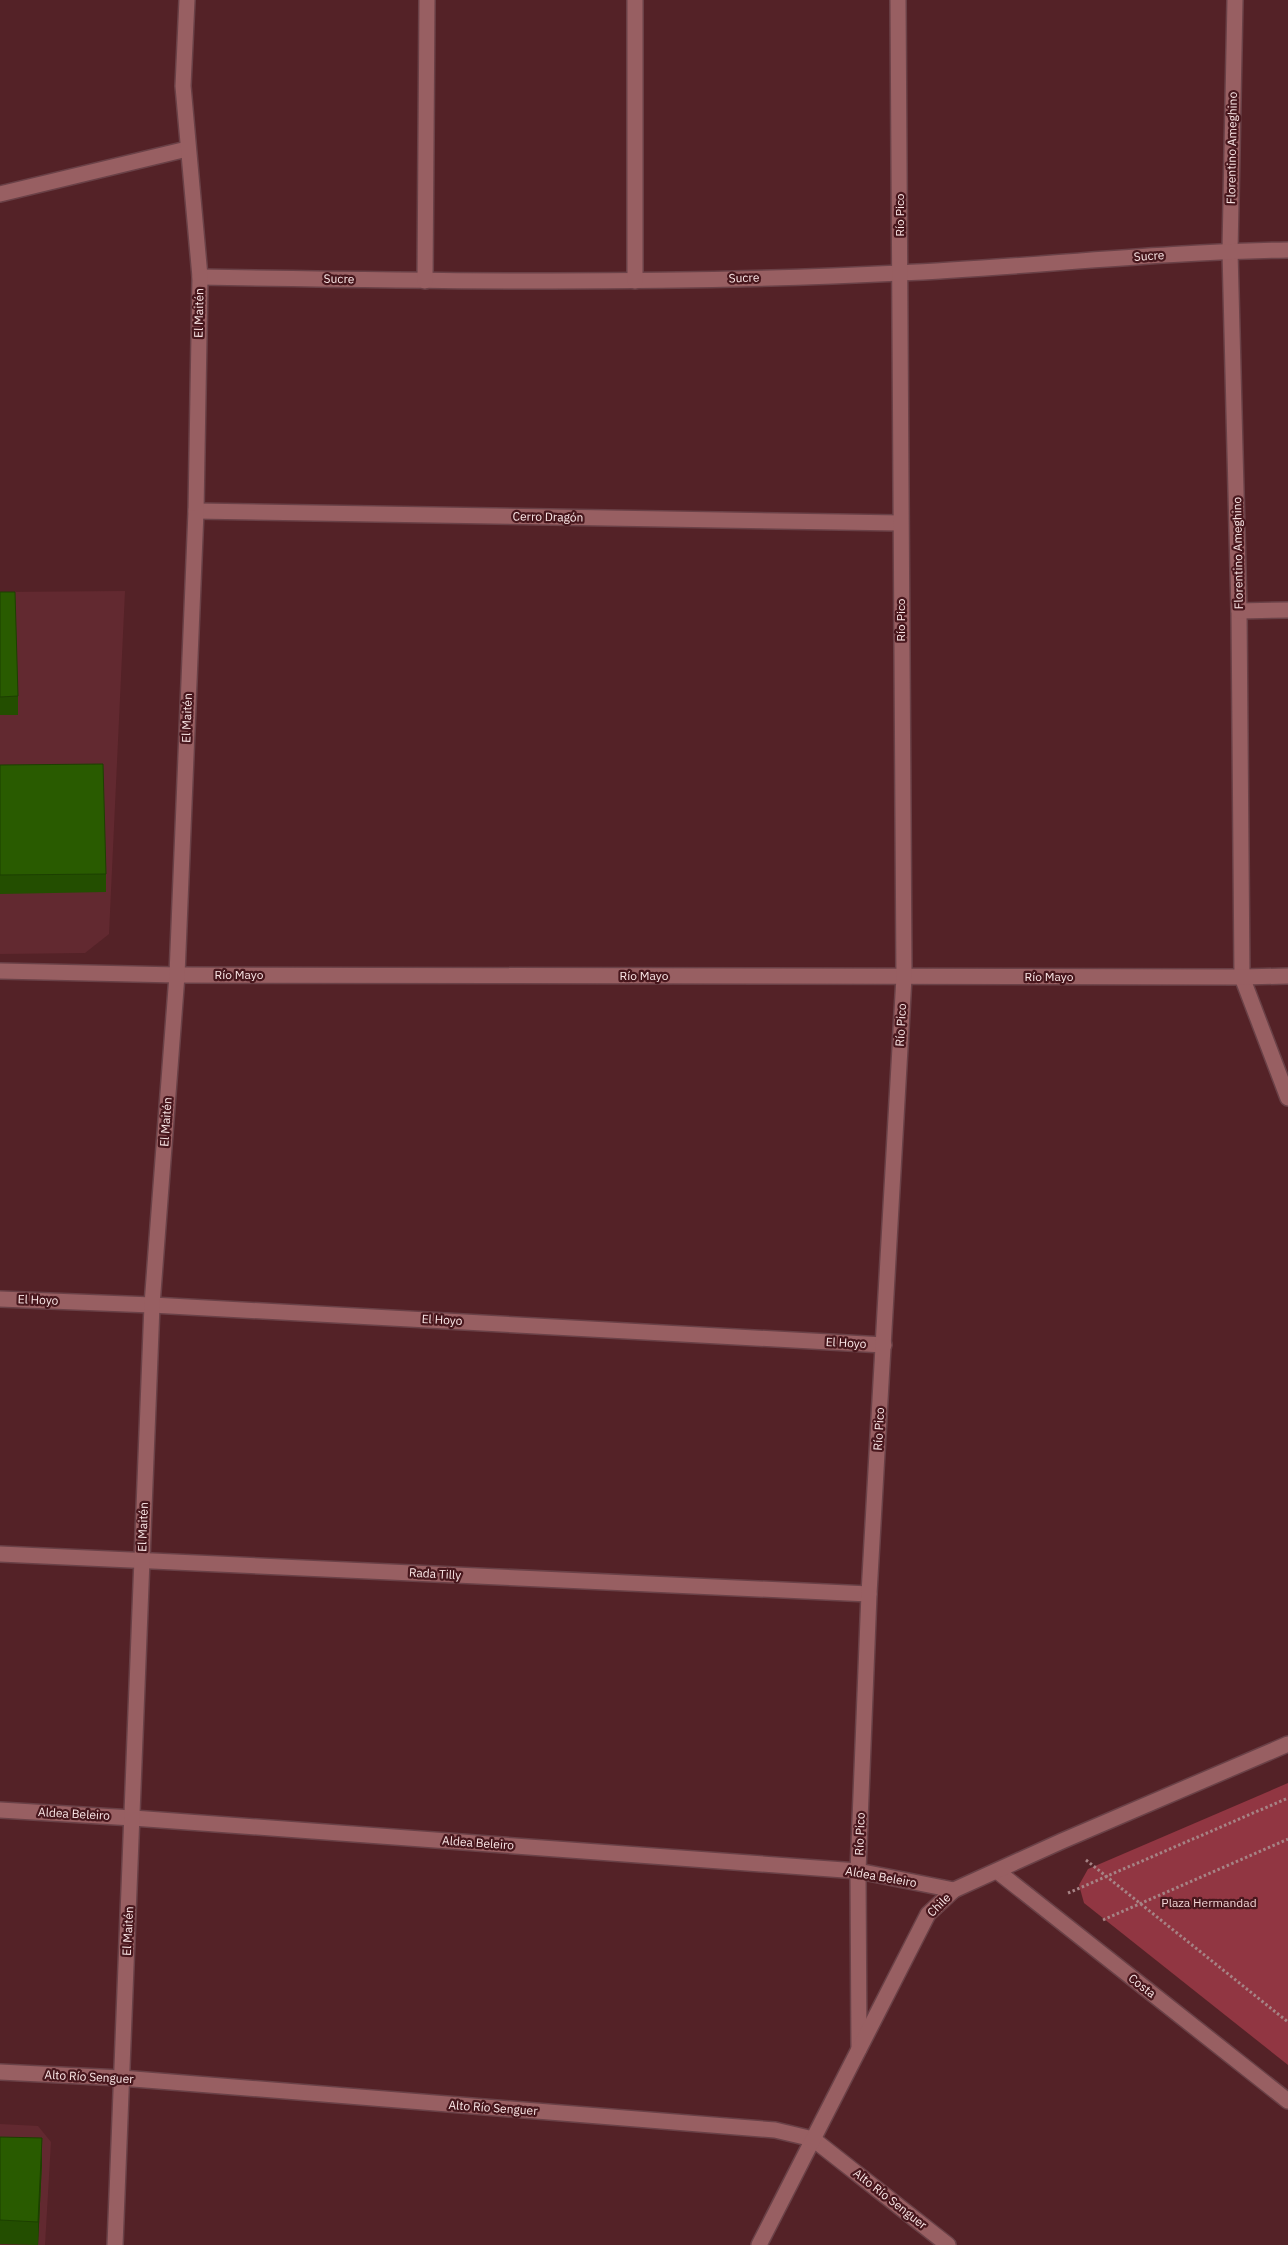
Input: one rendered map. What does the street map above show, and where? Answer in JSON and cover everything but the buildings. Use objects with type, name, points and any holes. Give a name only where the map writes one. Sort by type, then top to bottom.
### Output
[{"type":"street","name":"El Maitén","points":[[114,2245],[133,1818],[141,1560],[152,1305],[176,975],[196,511],[200,277],[183,86],[187,0]]},
{"type":"street","points":[[425,281],[427,0]]},
{"type":"street","points":[[635,0],[635,281]]},
{"type":"street","name":"Río Pico","points":[[860,2049],[858,1871],[870,1594],[904,977],[898,0]]},
{"type":"street","name":"Florentino Ameghino","points":[[1235,0],[1230,251],[1239,611],[1242,977],[1288,1098]]},
{"type":"street","points":[[0,194],[188,149]]},
{"type":"street","name":"Sucre","points":[[200,277],[425,281],[635,281],[900,274],[1230,251],[1288,250]]},
{"type":"street","name":"Cerro Dragón","points":[[196,511],[900,523]]},
{"type":"street","points":[[1239,611],[1288,610]]},
{"type":"street","name":"Río Mayo","points":[[0,971],[176,975],[1288,976]]},
{"type":"street","name":"El Hoyo","points":[[0,1299],[152,1305],[884,1344]]},
{"type":"street","name":"Rada Tilly","points":[[0,1554],[870,1594]]},
{"type":"street","name":"Chile","points":[[760,2245],[928,1914],[954,1890],[1062,1841],[1288,1744]]},
{"type":"street","name":"Aldea Beleiro","points":[[0,1810],[858,1871],[954,1890]]},
{"type":"street","name":"Costa","points":[[997,1871],[1288,2101]]},
{"type":"street","name":"Alto Río Senguer","points":[[0,2072],[121,2078],[775,2130],[813,2139],[948,2245]]},
{"type":"path","points":[[1040,1906],[1288,1798]]},
{"type":"path","points":[[1074,1932],[1288,1839]]},
{"type":"path","points":[[1062,1841],[1288,2022]]},
{"type":"shaded area","points":[[125,591],[109,934],[85,953],[0,954],[0,592]]},
{"type":"shaded area","points":[[0,2124],[38,2126],[51,2142],[45,2245],[0,2245]]},
{"type":"green space","name":"Plaza Hermandad","points":[[1288,1783],[1288,2065],[1084,1903],[1079,1885],[1088,1869]]}]
